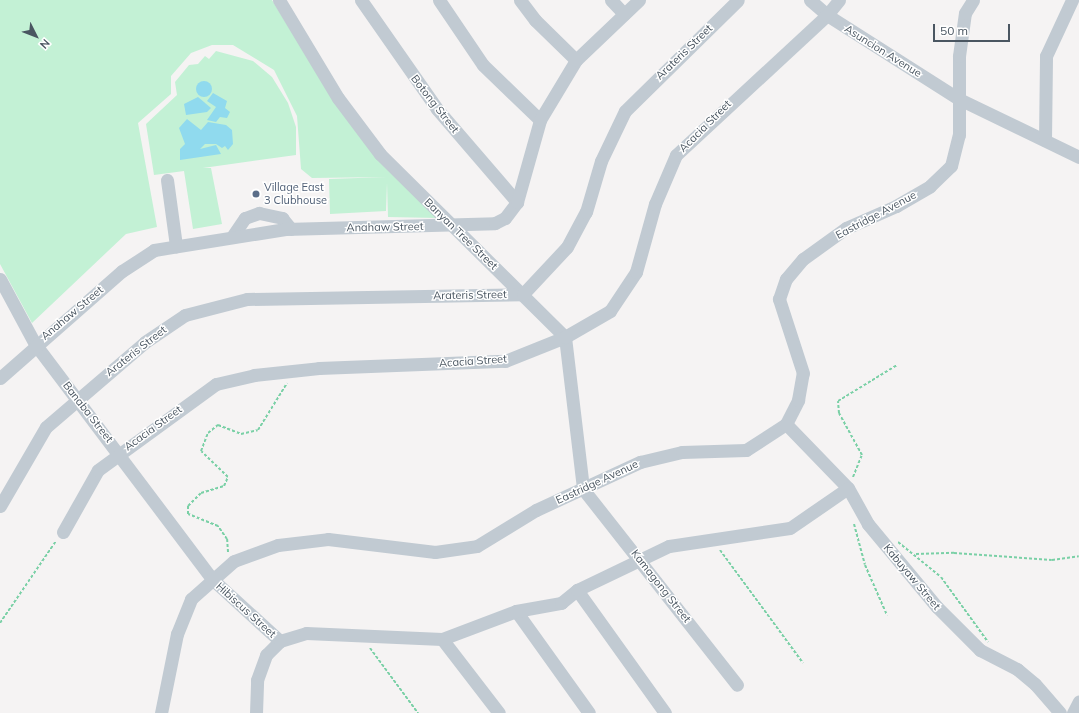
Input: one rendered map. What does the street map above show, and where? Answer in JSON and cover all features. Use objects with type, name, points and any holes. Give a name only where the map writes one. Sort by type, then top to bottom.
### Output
[{"type":"street","name":"Banyan Tree Street","points":[[278,0],[338,98],[380,154],[565,337]]},
{"type":"street","name":"Botong Street","points":[[361,0],[437,109],[517,202]]},
{"type":"street","points":[[438,0],[483,65],[540,120]]},
{"type":"street","points":[[520,0],[535,20],[576,60]]},
{"type":"street","points":[[611,0],[624,14]]},
{"type":"street","name":"Anahaw Street","points":[[0,378],[36,344],[122,271],[154,250],[291,229],[495,223],[505,218],[517,202],[540,120],[576,60],[639,0]]},
{"type":"street","name":"Arateris Street","points":[[0,506],[46,427],[145,342],[185,315],[247,299],[523,294],[567,247],[586,212],[600,161],[625,111],[738,0]]},
{"type":"street","name":"Asuncion Avenue","points":[[810,0],[827,15],[959,99],[1079,157]]},
{"type":"street","name":"Acacia Street","points":[[63,532],[98,470],[119,452],[216,384],[296,371],[505,361],[565,337],[610,311],[636,272],[655,204],[676,155],[827,15],[839,0]]},
{"type":"street","name":"Eastridge Avenue","points":[[161,713],[177,634],[191,599],[228,565],[263,549],[328,539],[435,552],[463,550],[477,546],[536,510],[640,462],[682,452],[746,450],[786,424],[798,400],[803,373],[779,299],[786,279],[803,259],[846,228],[896,206],[930,186],[951,166],[959,135],[959,99],[964,21],[973,0]]},
{"type":"street","points":[[1045,140],[1046,56],[1072,0]]},
{"type":"street","points":[[167,180],[176,246]]},
{"type":"street","points":[[232,237],[245,218],[259,213],[282,218],[291,229]]},
{"type":"street","name":"Banaba Street","points":[[2,287],[36,344],[119,452],[212,579]]},
{"type":"street","points":[[565,337],[583,489]]},
{"type":"street","name":"Kabuyaw Street","points":[[786,424],[848,488],[868,524],[937,607],[969,641],[1017,669],[1059,711]]},
{"type":"street","points":[[256,713],[259,674],[266,654],[280,641],[306,633],[442,639],[516,611],[561,603],[577,590],[669,546],[790,528],[848,488]]},
{"type":"street","name":"Kamagong Street","points":[[583,489],[642,560],[737,685]]},
{"type":"street","name":"Hibiscus Street","points":[[212,579],[280,641]]},
{"type":"street","points":[[577,590],[665,713]]},
{"type":"street","points":[[516,611],[589,713]]},
{"type":"street","points":[[442,639],[499,713]]},
{"type":"street","points":[[1073,713],[1079,702]]},
{"type":"path","points":[[848,488],[862,455],[839,413],[838,401],[897,365]]},
{"type":"path","points":[[228,565],[227,539],[218,526],[188,514],[188,506],[201,493],[224,486],[228,477],[201,451],[208,433],[218,425],[240,434],[258,430],[296,371]]},
{"type":"path","points":[[852,517],[865,565],[887,615]]},
{"type":"path","points":[[0,622],[63,532]]},
{"type":"path","points":[[892,539],[916,554],[941,577],[986,635],[994,656]]},
{"type":"path","points":[[712,540],[803,663]]},
{"type":"path","points":[[916,554],[954,552],[1052,560],[1079,556]]},
{"type":"path","points":[[361,635],[418,713]]},
{"type":"green space","points":[[0,0],[272,0],[333,99],[438,218],[388,217],[387,183],[386,211],[330,214],[329,179],[387,177],[312,178],[301,169],[297,116],[274,70],[233,45],[212,45],[191,53],[171,76],[171,94],[138,123],[157,227],[126,234],[32,323],[0,264]]},
{"type":"green space","points":[[216,51],[253,61],[272,77],[288,103],[296,127],[296,155],[203,168],[211,168],[222,224],[193,229],[184,171],[154,175],[146,124],[177,95],[175,82],[189,65],[198,64],[205,56],[209,59]]},
{"type":"water","points":[[204,81],[211,86],[212,89],[207,96],[204,97],[197,92],[196,89],[201,82]]},
{"type":"water","points":[[213,93],[227,101],[225,108],[230,112],[227,118],[220,117],[216,122],[207,120],[216,107],[207,101]]},
{"type":"water","points":[[198,97],[211,108],[207,112],[186,115],[184,104]]},
{"type":"water","points":[[187,119],[201,130],[208,122],[226,125],[232,130],[233,144],[228,150],[225,146],[222,148],[216,144],[205,144],[200,149],[216,145],[221,154],[180,160],[180,149],[185,144],[179,128]]},
{"type":"place","name":"Village East 3 Clubhouse","points":[[256,194]]}]
